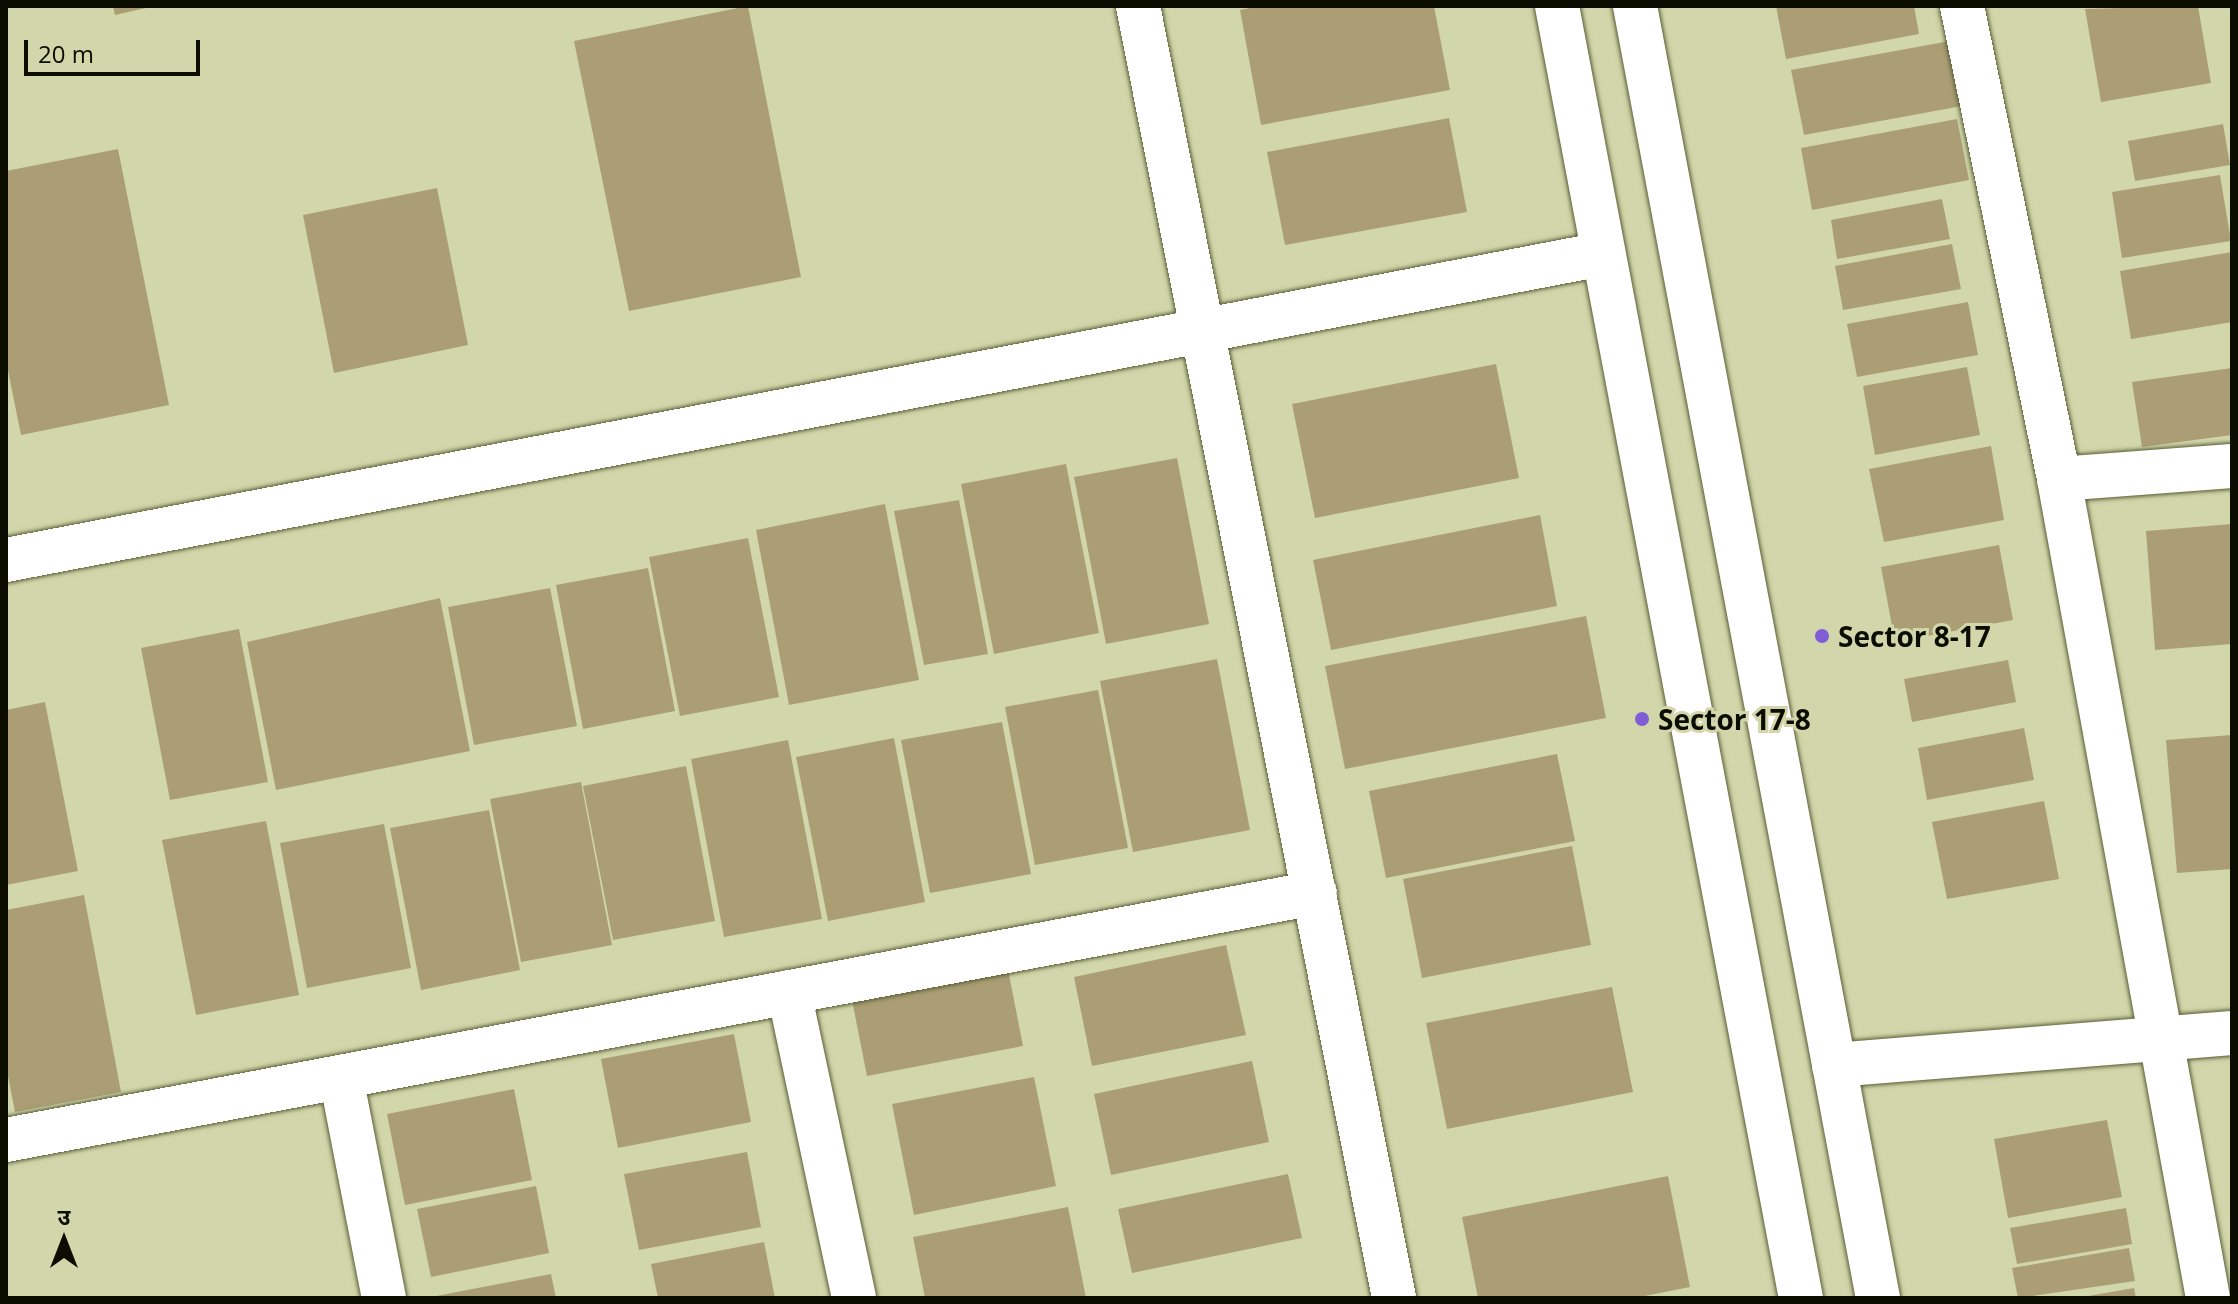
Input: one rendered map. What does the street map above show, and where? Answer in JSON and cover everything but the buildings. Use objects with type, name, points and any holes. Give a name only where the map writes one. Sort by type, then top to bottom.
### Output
[{"type":"street","points":[[1138,6],[1199,332],[1315,893],[1394,1298]]},
{"type":"street","points":[[1557,6],[1801,1298]]},
{"type":"street","points":[[1635,6],[1878,1298]]},
{"type":"street","points":[[1962,6],[2059,479],[2208,1298]]},
{"type":"street","points":[[6,560],[1603,254]]},
{"type":"street","points":[[2059,479],[2232,466]]},
{"type":"street","points":[[6,1140],[1315,893]]},
{"type":"street","points":[[789,992],[854,1298]]},
{"type":"street","points":[[1834,1065],[2232,1033]]},
{"type":"street","points":[[341,1077],[384,1298]]},
{"type":"place","name":"Sector 8-17","points":[[1822,636]]},
{"type":"place","name":"Sector 17-8","points":[[1642,719]]}]
